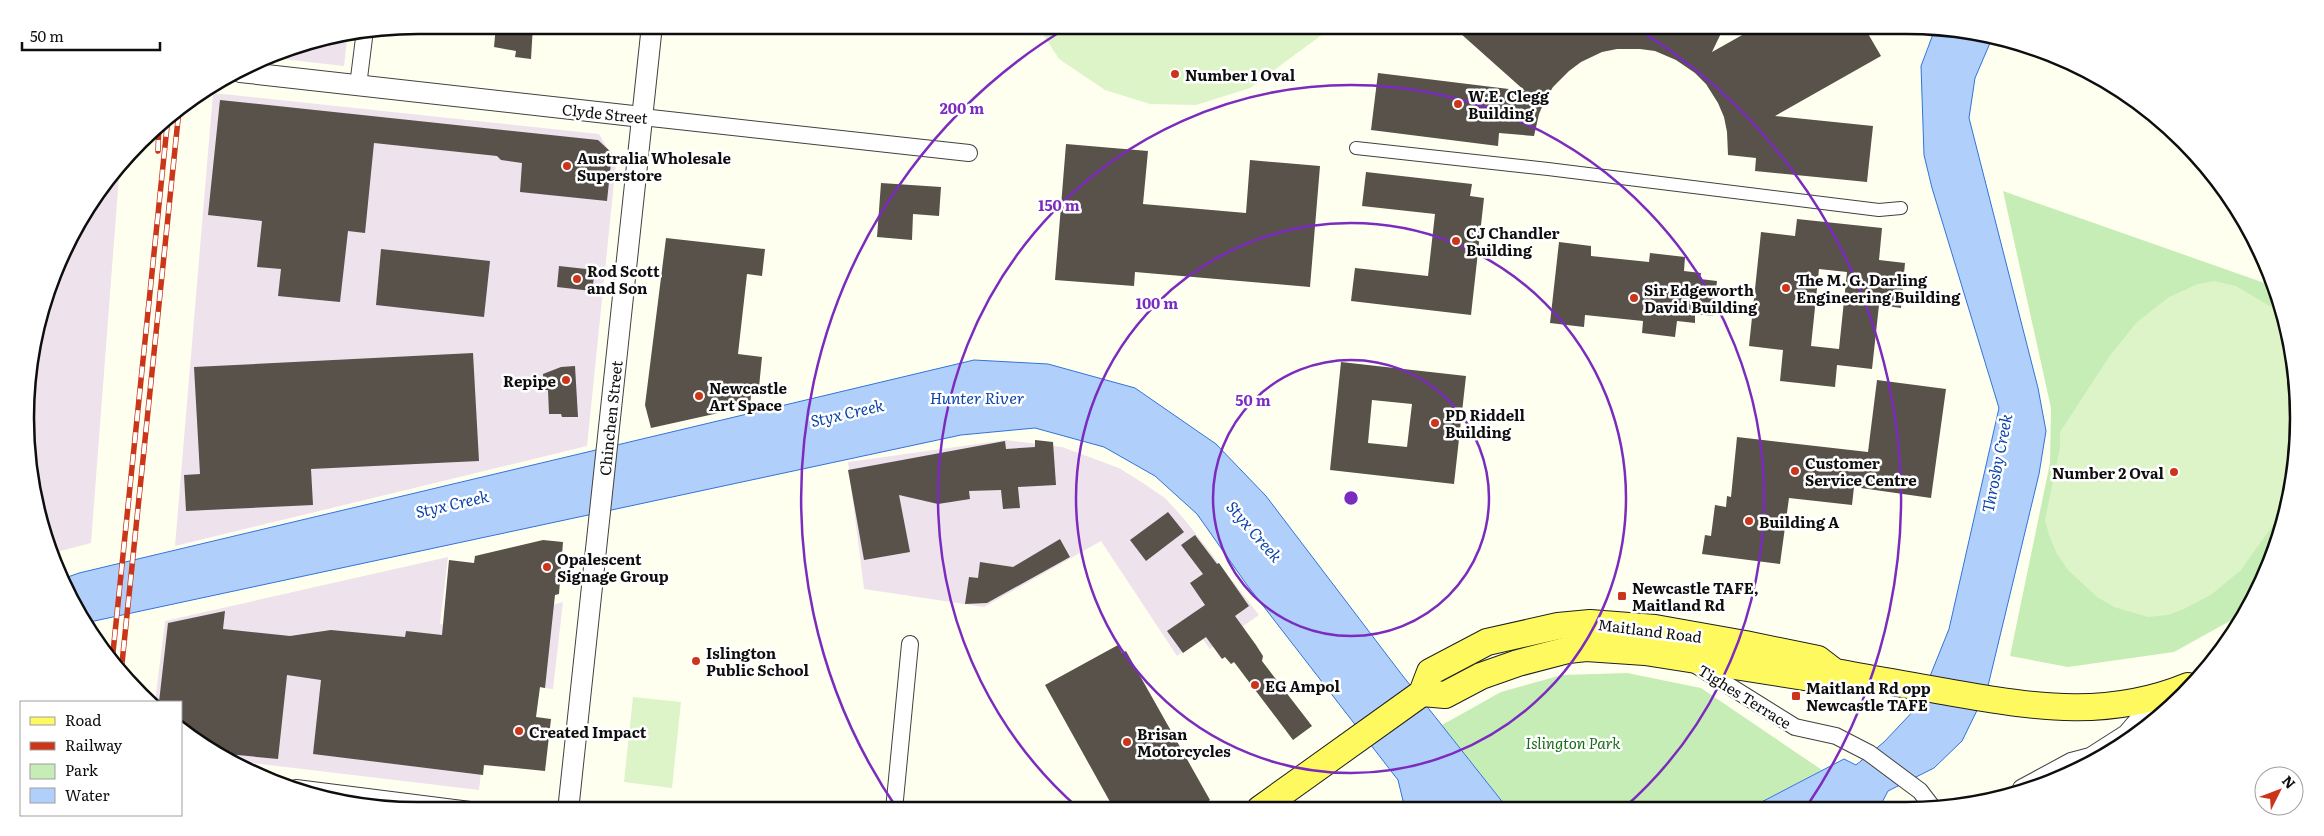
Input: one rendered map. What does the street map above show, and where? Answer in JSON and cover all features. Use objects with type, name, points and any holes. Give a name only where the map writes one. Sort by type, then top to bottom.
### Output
[{"type":"main road","name":"Maitland Road","points":[[1835,672],[1817,679],[1626,650],[1586,648],[1568,650],[1496,670],[1445,695],[1422,693],[1430,672],[1487,642],[1533,630],[1590,623],[1656,628],[1745,644],[1818,658],[1835,672],[2043,707],[2081,709],[2113,706],[2172,694]]},
{"type":"main road","points":[[1270,802],[1422,693]]},
{"type":"street","name":"Chinchen Street","points":[[569,802],[651,34]]},
{"type":"street","points":[[358,86],[364,38]]},
{"type":"street","name":"Clyde Street","points":[[248,73],[969,153]]},
{"type":"street","points":[[1356,148],[1548,169],[1879,210],[1901,208]]},
{"type":"street","points":[[895,802],[910,644]]},
{"type":"street","name":"Tighes Terrace","points":[[1684,658],[1795,727],[1836,736],[1869,753],[1920,792],[1927,801]]},
{"type":"street","points":[[2130,730],[2172,694]]},
{"type":"street","points":[[2040,778],[2071,761],[2088,757]]},
{"type":"shaded area","points":[[347,40],[344,66],[282,59]]},
{"type":"shaded area","points":[[213,94],[599,134],[616,163],[587,446],[175,546]]},
{"type":"shaded area","points":[[119,177],[91,543],[58,552],[54,542],[41,493],[37,468],[34,418],[35,393],[41,343],[54,294],[73,248],[85,226]]},
{"type":"shaded area","points":[[1006,440],[1062,447],[1119,468],[1165,498],[1185,520],[1259,615],[1210,649],[1202,638],[1177,656],[1101,541],[984,607],[864,589],[848,462]]},
{"type":"shaded area","points":[[448,557],[440,624],[469,627],[563,602],[553,689],[491,682],[479,790],[247,762],[192,728],[182,701],[158,701],[155,698],[165,621]]},
{"type":"green space","name":"Number 1 Oval","points":[[1043,34],[1323,34],[1250,88],[1196,105],[1150,104],[1105,90],[1059,59]]},
{"type":"green space","name":"Number 2 Oval","points":[[2003,191],[2266,283],[2283,343],[2287,368],[2290,418],[2287,468],[2283,493],[2270,542],[2251,588],[2233,619],[2174,652],[2068,667],[2010,656],[2050,463],[2051,408]]},
{"type":"green space","name":"Number 2 Oval","points":[[2214,281],[2236,286],[2274,309],[2287,368],[2290,418],[2287,468],[2276,521],[2241,570],[2212,594],[2184,609],[2168,615],[2148,617],[2114,607],[2097,597],[2068,570],[2057,554],[2045,520],[2060,448],[2060,432],[2109,357],[2136,323],[2169,297],[2198,284]]},
{"type":"green space","name":"Islington Park","points":[[1627,673],[1701,688],[1822,770],[1761,802],[1502,802],[1442,725],[1501,692],[1562,675]]},
{"type":"green space","points":[[633,697],[681,702],[672,788],[624,782]]},
{"type":"water","name":"Throsby Creek","points":[[1933,35],[1990,43],[1975,78],[1969,118],[2038,388],[2046,431],[2039,474],[1987,690],[1962,741],[1934,768],[1888,791],[1882,802],[1762,802],[1844,759],[1856,765],[1884,742],[1918,706],[1949,629],[1999,408],[1932,188],[1924,155],[1921,66]]},
{"type":"water","name":"Hunter River","points":[[974,360],[1048,364],[1135,388],[1216,444],[1266,496],[1399,671],[1502,802],[1403,802],[1398,780],[1247,585],[1197,514],[1155,476],[1104,447],[1035,428],[961,435],[93,621],[68,577]]},
{"type":"building","points":[[495,34],[532,34],[531,59],[515,57],[516,51],[494,47]]},
{"type":"building","name":"W.E. Clegg Building","points":[[1461,34],[1721,34],[1712,52],[1744,34],[1868,34],[1881,56],[1775,116],[1873,126],[1867,182],[1755,171],[1756,158],[1728,155],[1724,117],[1706,84],[1695,73],[1676,60],[1655,51],[1640,49],[1617,49],[1602,52],[1581,62],[1569,71],[1553,87],[1545,100],[1539,114],[1534,136],[1499,133],[1498,146],[1371,130],[1378,73],[1525,91]]},
{"type":"building","points":[[220,100],[598,140],[612,153],[607,201],[520,192],[522,163],[501,160],[497,156],[374,143],[365,233],[348,231],[340,302],[278,296],[281,269],[257,267],[262,221],[208,215]]},
{"type":"building","points":[[1066,144],[1148,151],[1143,204],[1246,213],[1250,160],[1320,166],[1310,287],[1135,272],[1134,286],[1055,280]]},
{"type":"building","name":"CJ Chandler Building","points":[[1366,172],[1472,184],[1470,196],[1484,198],[1471,315],[1351,301],[1355,268],[1428,276],[1435,214],[1362,206]]},
{"type":"building","points":[[881,183],[941,187],[939,216],[913,214],[912,240],[877,237]]},
{"type":"building","name":"The M. G. Darling Engineering Building","points":[[1797,219],[1882,228],[1879,260],[1905,263],[1901,308],[1879,305],[1872,369],[1837,365],[1835,387],[1780,381],[1783,350],[1749,346],[1761,232],[1795,236]],"holes":[[[1819,269],[1847,272],[1839,349],[1811,346]]]},
{"type":"building","points":[[666,238],[765,249],[762,276],[747,274],[738,354],[762,357],[759,387],[752,386],[750,406],[651,428],[645,405]]},
{"type":"building","name":"Sir Edgeworth David Building","points":[[1559,242],[1591,246],[1591,256],[1649,262],[1650,253],[1685,257],[1684,271],[1701,273],[1700,279],[1717,281],[1713,316],[1695,314],[1695,323],[1677,321],[1675,337],[1642,333],[1643,321],[1585,315],[1584,327],[1550,323]]},
{"type":"building","points":[[381,249],[490,261],[484,317],[376,305]]},
{"type":"building","points":[[559,266],[595,270],[592,291],[557,287]]},
{"type":"building","points":[[473,353],[479,461],[311,469],[313,505],[186,511],[184,475],[200,474],[194,367]]},
{"type":"building","name":"PD Riddell Building","points":[[1341,362],[1466,376],[1454,484],[1330,470]],"holes":[[[1372,400],[1412,404],[1407,447],[1368,443]]]},
{"type":"building","points":[[575,366],[578,417],[562,417],[561,414],[549,414],[548,390],[544,390],[543,374],[561,367]]},
{"type":"building","points":[[1877,380],[1946,389],[1931,498],[1854,487],[1852,505],[1789,498],[1780,564],[1702,554],[1705,535],[1711,536],[1715,505],[1726,507],[1727,496],[1731,497],[1737,437],[1868,452]]},
{"type":"building","points":[[1035,440],[1053,442],[1056,485],[1018,487],[1020,508],[1003,509],[1001,490],[969,491],[970,499],[938,504],[899,495],[910,552],[864,560],[848,470],[1005,441],[1006,449],[1035,447]]},
{"type":"building","points":[[1168,512],[1184,532],[1146,561],[1130,540]]},
{"type":"building","points":[[1195,535],[1217,564],[1219,563],[1249,606],[1235,616],[1263,656],[1262,661],[1312,726],[1293,740],[1234,662],[1231,664],[1225,657],[1222,659],[1206,637],[1183,653],[1167,631],[1205,605],[1190,583],[1203,574],[1181,545]]},
{"type":"building","points":[[1060,539],[1070,557],[987,603],[965,604],[969,577],[978,578],[980,562],[1013,567]]},
{"type":"building","points":[[543,540],[563,542],[559,594],[555,595],[545,688],[540,687],[536,717],[551,719],[545,771],[484,765],[483,775],[313,754],[321,680],[287,675],[278,759],[232,755],[182,721],[182,701],[159,701],[168,623],[225,611],[223,629],[290,636],[331,630],[405,637],[406,631],[442,635],[449,560],[474,563],[475,556]]},
{"type":"building","name":"Brisan Motorcycles","points":[[1118,645],[1122,653],[1126,651],[1210,800],[1207,802],[1110,802],[1045,685]]},
{"type":"railway","points":[[122,663],[178,118]]},
{"type":"railway","points":[[113,652],[167,127]]},
{"type":"railway","points":[[158,151],[159,135]]},
{"type":"place","name":"Number 1 Oval","points":[[1175,74]]},
{"type":"place","name":"W.E. Clegg Building","points":[[1458,104]]},
{"type":"place","name":"Australia Wholesale Superstore","points":[[567,166]]},
{"type":"place","name":"CJ Chandler Building","points":[[1456,241]]},
{"type":"place","name":"Rod Scott and Son","points":[[577,279]]},
{"type":"place","name":"The M. G. Darling Engineering Building","points":[[1786,288]]},
{"type":"place","name":"Sir Edgeworth David Building","points":[[1634,298]]},
{"type":"place","name":"Repipe","points":[[566,380]]},
{"type":"place","name":"Newcastle Art Space","points":[[699,396]]},
{"type":"place","name":"PD Riddell Building","points":[[1435,423]]},
{"type":"place","name":"Customer Service Centre","points":[[1795,471]]},
{"type":"place","name":"Number 2 Oval","points":[[2174,472]]},
{"type":"place","name":"Building A","points":[[1749,521]]},
{"type":"place","name":"Opalescent Signage Group","points":[[547,567]]},
{"type":"place","name":"Newcastle TAFE, Maitland Rd","points":[[1622,596]]},
{"type":"place","name":"Islington Public School","points":[[696,661]]},
{"type":"place","name":"EG Ampol","points":[[1255,685]]},
{"type":"place","name":"Maitland Rd opp Newcastle TAFE","points":[[1796,696]]},
{"type":"place","name":"Created Impact","points":[[519,731]]},
{"type":"place","name":"Brisan Motorcycles","points":[[1127,742]]},
{"type":"water label","name":"Styx Creek","points":[[847,412]]},
{"type":"water label","name":"Styx Creek","points":[[452,503]]},
{"type":"water label","name":"Styx Creek","points":[[1255,531]]}]
